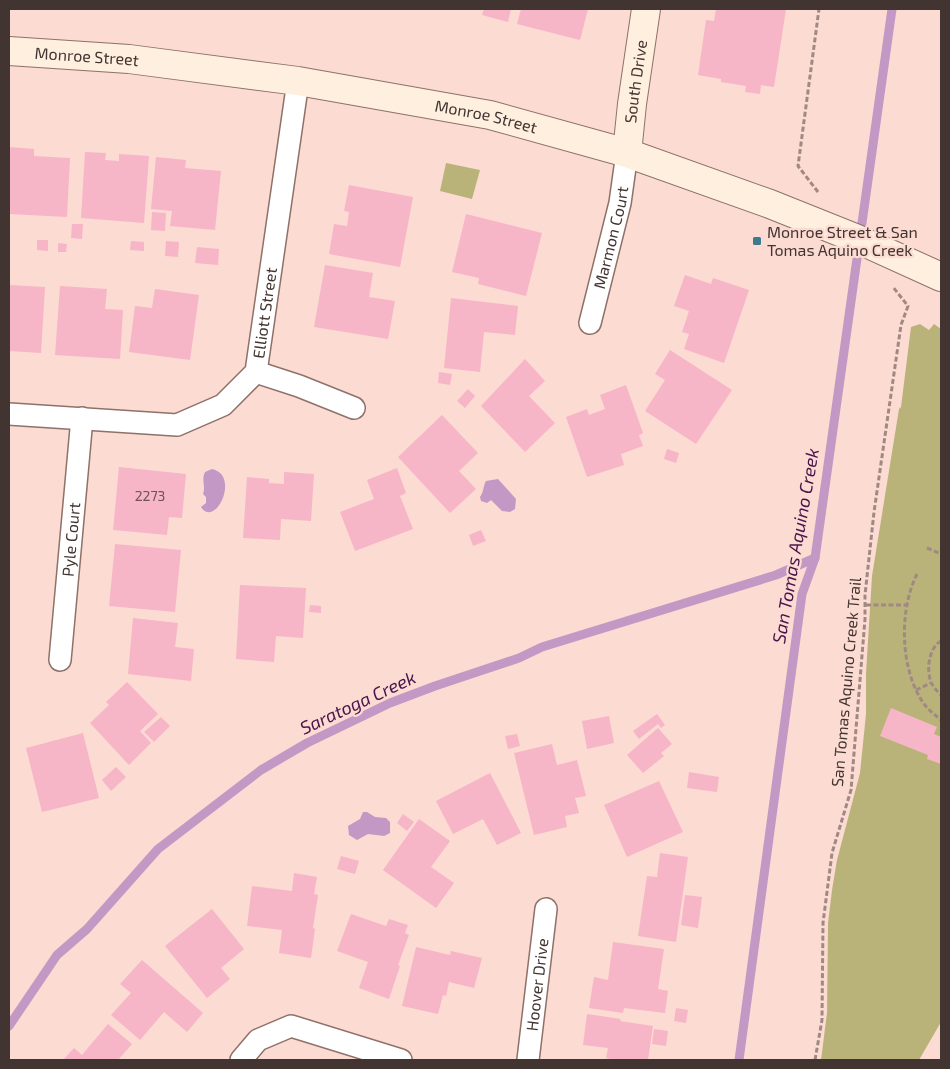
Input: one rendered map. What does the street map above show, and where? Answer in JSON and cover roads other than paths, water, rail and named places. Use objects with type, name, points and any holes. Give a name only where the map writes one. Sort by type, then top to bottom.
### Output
[{"type":"main road","name":"South Drive","points":[[627,152],[646,9]]},
{"type":"main road","name":"Monroe Street","points":[[9,50],[129,59],[298,81],[490,114],[627,152],[816,222],[941,277]]},
{"type":"street","name":"Elliott Street","points":[[9,414],[177,425],[223,405],[256,372],[298,81]]},
{"type":"street","name":"Marmon Court","points":[[590,323],[620,203],[627,152]]},
{"type":"street","points":[[256,372],[299,386],[354,408]]},
{"type":"street","name":"Pyle Court","points":[[60,660],[82,418]]},
{"type":"street","name":"Hoover Drive","points":[[528,1060],[546,909]]},
{"type":"street","points":[[240,1060],[258,1040],[291,1026],[401,1060]]},
{"type":"waterway","name":"San Tomas Aquino Creek","points":[[739,1060],[802,594],[815,558],[892,9]]},
{"type":"waterway","name":"Saratoga Creek","points":[[9,1026],[57,955],[87,929],[158,849],[261,770],[307,743],[390,703],[519,658],[542,647],[776,575],[815,558]]},
{"type":"place","name":"Monroe Street & San Tomas Aquino Creek","points":[[757,241]]}]
